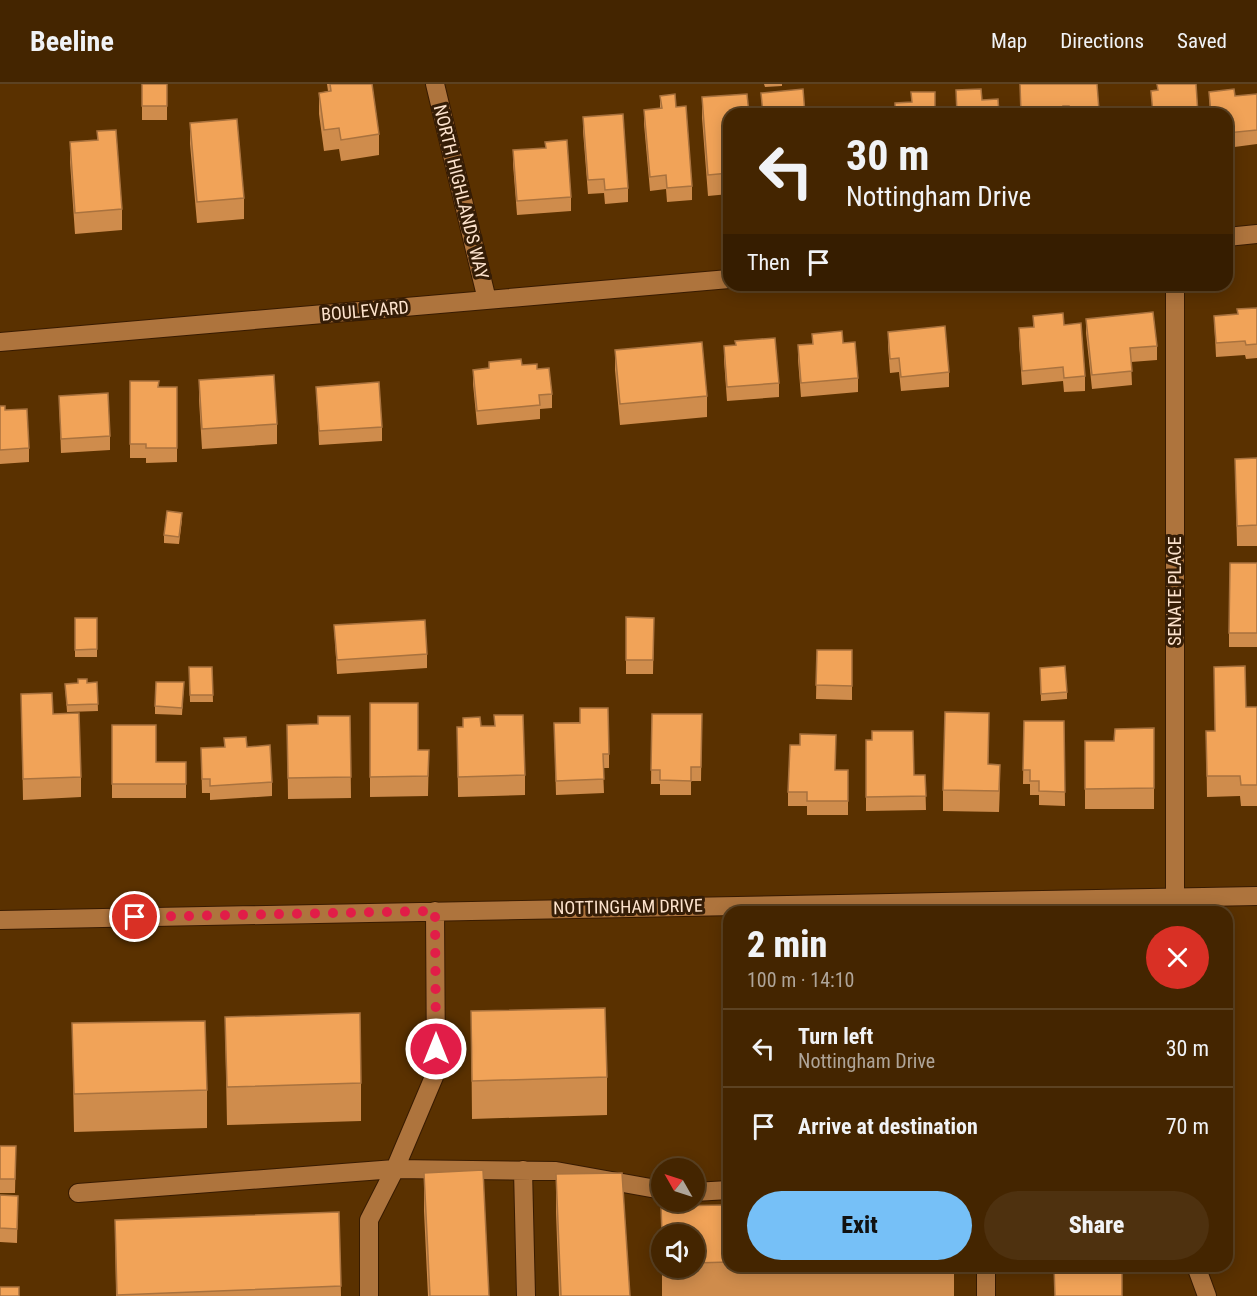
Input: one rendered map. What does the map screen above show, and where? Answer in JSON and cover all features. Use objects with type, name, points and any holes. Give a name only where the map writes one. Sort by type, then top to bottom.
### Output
[{"type":"street","name":"NORTH HIGHLANDS WAY","points":[[435,84],[487,300]]},
{"type":"street","points":[[1233,236],[1257,234]]},
{"type":"street","name":"BOULEVARD","points":[[0,342],[723,280]]},
{"type":"street","name":"SENATE PLACE","points":[[1174,906],[1175,291]]},
{"type":"street","name":"NOTTINGHAM DRIVE","points":[[1182,906],[1257,896]]},
{"type":"street","name":"NOTTINGHAM DRIVE","points":[[0,920],[435,911],[723,908]]},
{"type":"street","points":[[369,1296],[369,1220],[395,1169],[436,1072],[435,911]]},
{"type":"street","points":[[78,1193],[395,1169],[556,1171],[651,1188]]},
{"type":"street","points":[[523,1170],[526,1296]]},
{"type":"street","points":[[705,1191],[723,1190]]},
{"type":"street","points":[[986,1272],[986,1296]]},
{"type":"street","points":[[1198,1272],[1207,1296]]},
{"type":"building","points":[[142,84],[167,84],[167,106],[142,106]]},
{"type":"building","points":[[330,84],[372,84],[379,134],[341,140],[339,128],[324,130],[319,93],[331,91]]},
{"type":"building","points":[[1020,84],[1097,84],[1099,108],[1063,106],[1063,108],[1021,108]]},
{"type":"building","points":[[1157,84],[1196,84],[1198,108],[1152,108],[1151,91],[1158,90]]},
{"type":"building","points":[[803,89],[805,108],[762,108],[761,93]]},
{"type":"building","points":[[981,89],[982,100],[998,99],[999,108],[957,108],[956,90]]},
{"type":"building","points":[[1234,89],[1235,96],[1257,94],[1257,130],[1233,132],[1233,108],[1210,108],[1209,92]]},
{"type":"building","points":[[911,92],[935,92],[935,108],[895,108],[895,103],[912,102]]},
{"type":"building","points":[[675,94],[676,107],[686,106],[692,186],[667,188],[666,175],[650,177],[644,110],[662,108],[660,96]]},
{"type":"building","points":[[747,94],[748,108],[723,108],[723,174],[708,175],[702,97]]},
{"type":"building","points":[[623,114],[628,188],[605,190],[604,179],[588,180],[583,117]]},
{"type":"building","points":[[237,119],[244,198],[197,202],[190,123]]},
{"type":"building","points":[[116,130],[122,209],[75,213],[70,142],[98,140],[97,131]]},
{"type":"building","points":[[567,140],[571,197],[517,201],[513,150],[546,148],[545,142]]},
{"type":"building","points":[[1257,308],[1257,344],[1246,345],[1245,341],[1216,343],[1214,316],[1238,314],[1237,309]]},
{"type":"building","points":[[1153,312],[1157,346],[1130,348],[1132,371],[1092,375],[1086,319]]},
{"type":"building","points":[[1063,313],[1064,325],[1081,323],[1085,376],[1064,378],[1063,367],[1022,371],[1019,328],[1034,327],[1033,316]]},
{"type":"building","points":[[945,326],[949,372],[901,377],[899,358],[890,359],[888,332]]},
{"type":"building","points":[[842,331],[843,343],[855,342],[858,378],[801,383],[798,345],[813,344],[812,334]]},
{"type":"building","points":[[775,338],[779,383],[727,387],[724,346],[736,345],[735,341]]},
{"type":"building","points":[[702,342],[707,396],[620,404],[615,350]]},
{"type":"building","points":[[521,359],[522,365],[537,364],[537,369],[549,368],[552,394],[539,395],[540,405],[477,411],[473,370],[489,368],[489,362]]},
{"type":"building","points":[[274,375],[277,424],[202,429],[199,380]]},
{"type":"building","points":[[130,381],[159,381],[158,387],[177,387],[177,448],[146,448],[146,444],[130,444]]},
{"type":"building","points":[[379,382],[382,427],[319,431],[316,387]]},
{"type":"building","points":[[108,393],[110,436],[61,439],[59,396]]},
{"type":"building","points":[[0,406],[5,406],[5,410],[27,409],[29,448],[0,450]]},
{"type":"building","points":[[1257,458],[1257,525],[1237,526],[1235,459]]},
{"type":"building","points":[[167,511],[182,513],[179,537],[164,535]]},
{"type":"building","points":[[1230,563],[1257,563],[1257,633],[1229,633]]},
{"type":"building","points":[[626,617],[654,618],[653,660],[626,660]]},
{"type":"building","points":[[75,618],[97,618],[97,649],[75,650]]},
{"type":"building","points":[[425,620],[427,654],[337,660],[334,625]]},
{"type":"building","points":[[817,650],[852,650],[852,686],[816,685]]},
{"type":"building","points":[[1065,666],[1067,692],[1041,694],[1040,668]]},
{"type":"building","points":[[1245,666],[1246,707],[1257,707],[1257,785],[1241,785],[1240,776],[1207,776],[1206,731],[1215,731],[1214,667]]},
{"type":"building","points":[[189,667],[212,667],[213,695],[190,695]]},
{"type":"building","points":[[78,679],[87,679],[87,683],[97,682],[98,704],[67,705],[65,684],[78,683]]},
{"type":"building","points":[[156,682],[184,682],[182,708],[155,706]]},
{"type":"building","points":[[52,693],[53,714],[79,713],[81,777],[23,779],[21,694]]},
{"type":"building","points":[[370,703],[418,703],[418,750],[429,750],[428,776],[370,777]]},
{"type":"building","points":[[580,708],[608,708],[609,754],[603,754],[604,779],[556,781],[554,723],[580,723]]},
{"type":"building","points":[[945,712],[989,713],[988,764],[1000,765],[999,791],[943,790]]},
{"type":"building","points":[[652,714],[702,714],[701,767],[691,767],[691,781],[660,780],[660,770],[651,770]]},
{"type":"building","points":[[494,715],[523,715],[525,775],[458,777],[457,727],[463,727],[463,718],[480,717],[481,726],[495,726]]},
{"type":"building","points":[[318,716],[350,716],[351,777],[288,778],[287,725],[318,724]]},
{"type":"building","points":[[1024,721],[1064,721],[1065,792],[1039,791],[1039,781],[1030,781],[1030,770],[1023,770]]},
{"type":"building","points":[[112,725],[156,725],[156,762],[186,762],[186,784],[112,784]]},
{"type":"building","points":[[1154,728],[1154,788],[1085,789],[1085,741],[1114,741],[1115,729]]},
{"type":"building","points":[[872,731],[913,731],[914,775],[925,775],[926,796],[866,797],[866,740],[872,740]]},
{"type":"building","points":[[800,734],[836,735],[835,770],[848,770],[848,801],[807,801],[807,792],[788,792],[790,745],[800,745]]},
{"type":"building","points":[[246,737],[247,747],[270,745],[272,782],[210,786],[210,779],[202,779],[201,748],[225,747],[224,738]]},
{"type":"building","points":[[605,1008],[607,1077],[472,1081],[471,1011]]},
{"type":"building","points":[[360,1013],[361,1083],[227,1087],[225,1017]]},
{"type":"building","points":[[205,1021],[207,1090],[74,1094],[72,1023]]},
{"type":"building","points":[[0,1146],[16,1146],[15,1179],[0,1179]]},
{"type":"building","points":[[483,1170],[489,1296],[430,1296],[424,1173]]},
{"type":"building","points":[[622,1173],[630,1296],[561,1296],[556,1174]]},
{"type":"building","points":[[0,1195],[18,1196],[17,1229],[0,1228]]},
{"type":"building","points":[[705,1205],[723,1205],[723,1262],[705,1263],[705,1224],[662,1224],[661,1212],[705,1212]]},
{"type":"building","points":[[339,1212],[341,1286],[117,1295],[115,1220]]},
{"type":"building","points":[[1054,1272],[1122,1272],[1122,1296],[1055,1296]]},
{"type":"building","points":[[0,1287],[19,1287],[19,1296],[0,1296]]},
{"type":"route","points":[[135,917],[435,911],[436,1049]]}]
